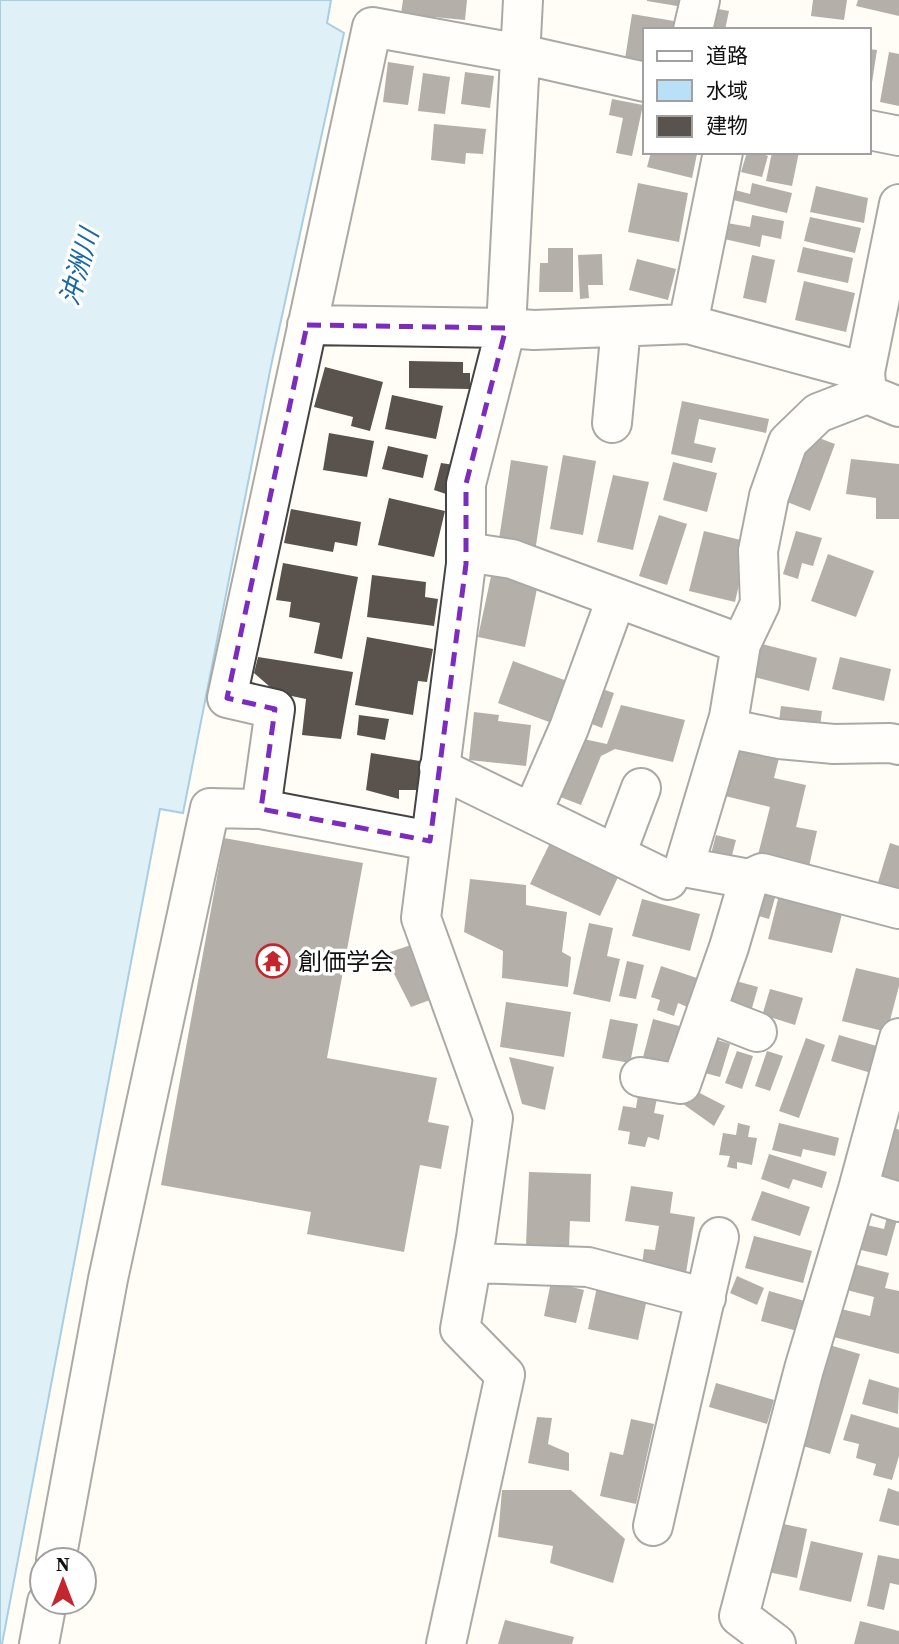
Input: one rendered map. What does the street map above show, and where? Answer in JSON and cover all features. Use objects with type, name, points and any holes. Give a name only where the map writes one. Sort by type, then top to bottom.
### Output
[{"type":"street","points":[[446,1644],[505,1375],[460,1329],[493,1118],[421,918],[466,564],[466,484],[506,328],[523,0]]},
{"type":"street","points":[[693,28],[700,0]]},
{"type":"street","points":[[261,809],[275,709],[226,698],[372,27],[521,54],[643,82]]},
{"type":"street","points":[[871,130],[899,136]]},
{"type":"street","points":[[688,324],[723,154]]},
{"type":"street","points":[[877,391],[899,204]]},
{"type":"street","points":[[307,325],[506,328],[534,331],[688,324],[877,391]]},
{"type":"street","points":[[612,423],[621,327]]},
{"type":"street","points":[[877,391],[818,413],[788,442],[769,496],[758,551],[760,604],[741,644],[729,717],[684,867],[749,879],[762,873],[899,909]]},
{"type":"street","points":[[466,552],[512,559],[741,644]]},
{"type":"street","points":[[532,813],[569,727],[616,598]]},
{"type":"street","points":[[726,727],[779,739],[834,744],[899,745]]},
{"type":"street","points":[[439,768],[668,880]]},
{"type":"street","points":[[616,854],[641,788]]},
{"type":"street","points":[[59,1546],[108,1279],[210,808],[261,809],[430,841]]},
{"type":"street","points":[[640,1077],[681,1084],[729,947],[749,879]]},
{"type":"street","points":[[706,1012],[757,1032]]},
{"type":"street","points":[[776,1644],[739,1616],[804,1369],[858,1189],[899,1038]]},
{"type":"street","points":[[858,1189],[899,1202]]},
{"type":"street","points":[[653,1525],[719,1237]]},
{"type":"street","points":[[472,1262],[589,1267],[706,1298]]},
{"type":"street","points":[[39,1644],[44,1616]]},
{"type":"highlighted area","points":[[307,325],[506,328],[466,484],[466,564],[430,841],[261,809],[275,709],[227,698]]},
{"type":"water","name":"沖洲川","points":[[0,0],[331,0],[327,23],[344,33],[271,366],[183,813],[160,809],[2,1644],[0,1644]]},
{"type":"building","points":[[403,0],[467,0],[465,20],[401,14]]},
{"type":"building","points":[[647,0],[684,0],[683,7]]},
{"type":"building","points":[[813,0],[847,0],[844,20],[811,16]]},
{"type":"building","points":[[858,0],[899,0],[899,16],[856,6]]},
{"type":"building","points":[[708,7],[729,11],[725,28],[705,28]]},
{"type":"building","points":[[632,14],[680,22],[679,28],[643,28],[643,62],[625,59]]},
{"type":"building","points":[[871,49],[877,50],[871,89]]},
{"type":"building","points":[[889,52],[899,54],[899,106],[880,102]]},
{"type":"building","points":[[388,62],[414,66],[408,105],[383,102]]},
{"type":"building","points":[[465,72],[494,76],[490,108],[461,104]]},
{"type":"building","points":[[423,73],[450,77],[445,114],[418,111]]},
{"type":"building","points":[[612,99],[643,105],[632,156],[616,153],[623,118],[609,115]]},
{"type":"building","points":[[434,124],[486,129],[483,154],[466,153],[465,164],[431,160]]},
{"type":"building","points":[[650,154],[697,154],[692,178],[647,167]]},
{"type":"building","points":[[746,154],[768,156],[762,177],[741,172]]},
{"type":"building","points":[[772,154],[799,154],[792,186],[766,181]]},
{"type":"building","points":[[638,183],[688,193],[679,242],[628,232]]},
{"type":"building","points":[[752,183],[792,193],[787,213],[733,200],[735,190],[750,194]]},
{"type":"building","points":[[816,186],[868,198],[864,223],[810,212]]},
{"type":"building","points":[[752,215],[784,221],[781,239],[762,235],[760,247],[724,239],[727,223],[750,227]]},
{"type":"building","points":[[810,217],[861,228],[855,253],[804,241]]},
{"type":"building","points":[[803,247],[853,258],[848,283],[797,272]]},
{"type":"building","points":[[548,248],[573,248],[573,292],[539,292],[540,263],[548,263]]},
{"type":"building","points":[[602,254],[603,285],[588,285],[589,298],[580,299],[578,255]]},
{"type":"building","points":[[752,255],[775,260],[766,303],[743,298]]},
{"type":"building","points":[[637,259],[676,269],[668,300],[629,290]]},
{"type":"building","points":[[804,281],[855,293],[846,332],[795,320]]},
{"type":"building","points":[[409,361],[463,362],[463,373],[470,373],[470,389],[409,388]]},
{"type":"building","points":[[325,367],[383,382],[370,431],[351,426],[353,417],[314,407]]},
{"type":"building","points":[[392,395],[443,406],[436,439],[385,429]]},
{"type":"building","points":[[682,401],[769,419],[766,433],[699,419],[694,443],[716,448],[712,463],[671,454]]},
{"type":"building","points":[[329,433],[374,441],[367,477],[323,470]]},
{"type":"building","points":[[811,435],[835,444],[810,511],[787,502]]},
{"type":"building","points":[[388,446],[428,455],[423,478],[382,469]]},
{"type":"building","points":[[563,455],[596,461],[583,535],[550,529]]},
{"type":"building","points":[[851,459],[899,464],[899,519],[876,519],[876,498],[846,494]]},
{"type":"building","points":[[511,460],[548,466],[535,552],[498,546]]},
{"type":"building","points":[[673,462],[717,473],[707,512],[663,500]]},
{"type":"building","points":[[441,463],[461,466],[455,497],[434,490]]},
{"type":"building","points":[[613,475],[649,482],[633,550],[597,542]]},
{"type":"building","points":[[389,498],[445,511],[434,557],[378,545]]},
{"type":"building","points":[[291,509],[361,522],[357,546],[335,542],[333,552],[284,543]]},
{"type":"building","points":[[659,515],[687,524],[667,585],[639,576]]},
{"type":"building","points":[[704,531],[749,542],[735,602],[689,591]]},
{"type":"building","points":[[796,531],[822,538],[813,566],[802,563],[798,579],[783,574]]},
{"type":"building","points":[[828,554],[874,571],[856,617],[811,601]]},
{"type":"building","points":[[283,563],[358,577],[342,659],[314,653],[320,623],[289,617],[291,602],[276,600]]},
{"type":"building","points":[[493,567],[538,584],[525,647],[478,637]]},
{"type":"building","points":[[372,575],[426,582],[425,597],[438,599],[434,626],[367,617]]},
{"type":"building","points":[[367,637],[433,649],[427,682],[418,681],[413,715],[355,705]]},
{"type":"building","points":[[762,644],[817,658],[809,691],[754,677]]},
{"type":"building","points":[[258,657],[353,672],[341,739],[302,735],[306,699],[277,693],[254,673]]},
{"type":"building","points":[[840,657],[891,669],[884,701],[832,689]]},
{"type":"building","points":[[513,661],[567,681],[552,723],[498,703]]},
{"type":"building","points":[[596,687],[614,693],[602,728],[584,721]]},
{"type":"building","points":[[621,705],[685,720],[673,762],[615,749],[601,756],[581,805],[555,795],[579,738],[607,744]]},
{"type":"building","points":[[781,706],[822,711],[819,734],[778,729]]},
{"type":"building","points":[[474,712],[499,715],[498,721],[531,725],[526,766],[469,760]]},
{"type":"building","points":[[359,715],[389,719],[385,740],[357,735]]},
{"type":"building","points":[[733,743],[780,754],[774,778],[806,785],[796,827],[817,831],[808,871],[757,859],[770,807],[721,795]]},
{"type":"building","points":[[371,753],[420,761],[419,790],[399,790],[399,799],[366,790]]},
{"type":"building","points":[[716,835],[736,840],[731,859],[711,854]]},
{"type":"building","name":"創価学会","points":[[224,838],[363,863],[327,1058],[437,1078],[428,1122],[449,1126],[441,1169],[420,1165],[404,1252],[307,1234],[311,1212],[161,1185]]},
{"type":"building","points":[[550,843],[619,875],[600,916],[530,884]]},
{"type":"building","points":[[890,843],[899,846],[899,896],[876,889]]},
{"type":"building","points":[[470,879],[526,885],[526,905],[567,912],[562,952],[571,957],[568,987],[502,978],[503,951],[464,932]]},
{"type":"building","points":[[759,882],[778,887],[769,919],[751,914]]},
{"type":"building","points":[[779,895],[843,910],[832,953],[768,939]]},
{"type":"building","points":[[642,899],[700,914],[690,951],[632,936]]},
{"type":"building","points":[[589,923],[613,928],[607,956],[620,959],[610,1002],[573,994]]},
{"type":"building","points":[[414,944],[438,997],[411,1007],[384,954]]},
{"type":"building","points":[[627,961],[644,965],[636,999],[619,996]]},
{"type":"building","points":[[661,966],[700,979],[690,1008],[678,1003],[674,1016],[657,1010],[660,1000],[651,997]]},
{"type":"building","points":[[856,968],[899,978],[887,1032],[842,1021]]},
{"type":"building","points":[[736,981],[758,987],[750,1015],[727,1008]]},
{"type":"building","points":[[770,989],[803,998],[795,1025],[773,1018],[770,1028],[759,1026]]},
{"type":"building","points":[[506,1002],[571,1012],[564,1057],[500,1047]]},
{"type":"building","points":[[610,1019],[638,1024],[630,1063],[602,1058]]},
{"type":"building","points":[[653,1019],[683,1027],[672,1072],[641,1065]]},
{"type":"building","points":[[839,1035],[880,1047],[871,1073],[831,1061]]},
{"type":"building","points":[[711,1038],[730,1044],[720,1077],[701,1072]]},
{"type":"building","points":[[806,1038],[825,1045],[799,1118],[779,1111]]},
{"type":"building","points":[[737,1051],[753,1056],[742,1089],[725,1083]]},
{"type":"building","points":[[767,1051],[783,1056],[770,1091],[755,1086]]},
{"type":"building","points":[[509,1057],[554,1067],[545,1110],[522,1104]]},
{"type":"building","points":[[694,1090],[725,1106],[714,1126],[683,1104]]},
{"type":"building","points":[[638,1095],[657,1098],[654,1113],[664,1115],[659,1140],[648,1137],[645,1147],[628,1144],[630,1132],[618,1130],[623,1106],[636,1108]]},
{"type":"building","points":[[738,1123],[750,1126],[748,1137],[757,1138],[752,1165],[737,1162],[737,1169],[727,1167],[730,1156],[719,1155],[723,1133],[736,1135]]},
{"type":"building","points":[[779,1123],[839,1138],[835,1156],[803,1149],[801,1157],[772,1150]]},
{"type":"building","points":[[895,1128],[899,1130],[899,1185],[878,1177]]},
{"type":"building","points":[[769,1154],[827,1172],[822,1188],[793,1179],[789,1189],[761,1179]]},
{"type":"building","points":[[529,1172],[591,1174],[590,1222],[570,1221],[569,1247],[526,1245]]},
{"type":"building","points":[[631,1186],[673,1192],[670,1213],[695,1217],[686,1273],[642,1266],[644,1249],[655,1250],[659,1226],[625,1221]]},
{"type":"building","points":[[762,1191],[810,1207],[800,1236],[751,1220]]},
{"type":"building","points":[[887,1217],[897,1220],[887,1256],[861,1250],[867,1225],[884,1229]]},
{"type":"building","points":[[754,1236],[812,1251],[803,1283],[745,1268]]},
{"type":"building","points":[[850,1263],[889,1273],[885,1288],[899,1291],[899,1354],[830,1336],[837,1308],[870,1316],[874,1297],[843,1289]]},
{"type":"building","points":[[737,1276],[764,1288],[757,1305],[730,1293]]},
{"type":"building","points":[[551,1282],[584,1290],[576,1323],[544,1316]]},
{"type":"building","points":[[597,1287],[647,1299],[638,1340],[588,1329]]},
{"type":"building","points":[[769,1291],[805,1301],[797,1331],[761,1321]]},
{"type":"building","points":[[826,1344],[860,1354],[830,1454],[796,1444]]},
{"type":"building","points":[[869,1379],[899,1388],[898,1414],[862,1404]]},
{"type":"building","points":[[716,1383],[774,1400],[767,1424],[709,1407]]},
{"type":"building","points":[[851,1414],[899,1428],[899,1456],[892,1480],[873,1475],[876,1464],[856,1458],[859,1444],[843,1440]]},
{"type":"building","points":[[537,1417],[552,1418],[548,1444],[569,1453],[569,1471],[528,1463]]},
{"type":"building","points":[[631,1419],[654,1424],[636,1504],[600,1496],[610,1452],[623,1455]]},
{"type":"building","points":[[888,1488],[899,1492],[899,1526],[879,1521]]},
{"type":"building","points":[[502,1490],[571,1490],[625,1539],[613,1583],[550,1563],[553,1546],[498,1537]]},
{"type":"building","points":[[774,1522],[807,1529],[797,1578],[763,1571]]},
{"type":"building","points":[[811,1541],[863,1553],[851,1602],[799,1590]]},
{"type":"building","points":[[878,1555],[899,1559],[899,1585],[890,1583],[884,1610],[867,1606]]},
{"type":"building","points":[[505,1620],[574,1637],[572,1644],[498,1644]]},
{"type":"building","points":[[860,1621],[899,1631],[899,1644],[854,1644]]},
{"type":"place","name":"創価学会","points":[[273,961]]}]
